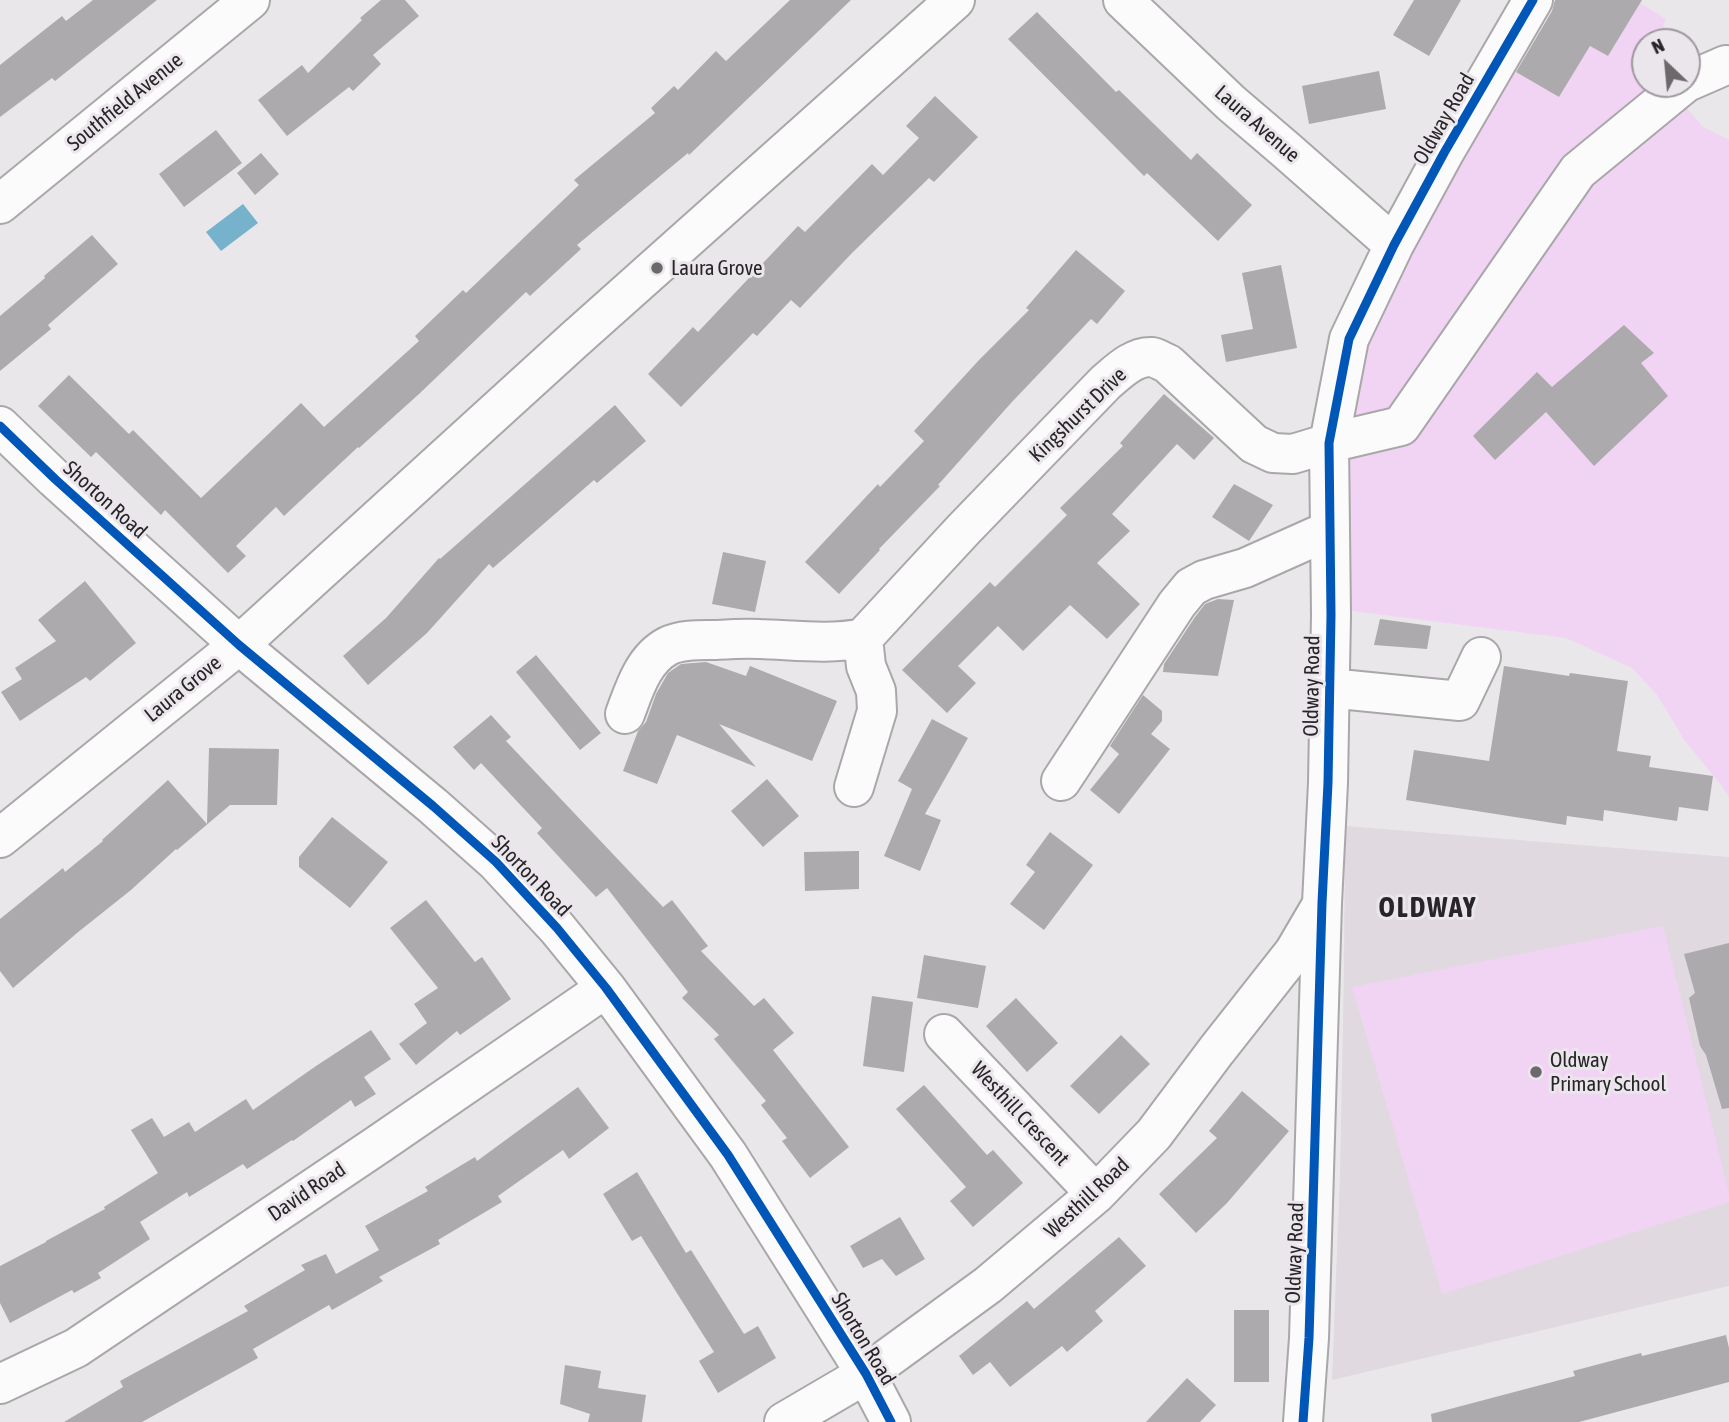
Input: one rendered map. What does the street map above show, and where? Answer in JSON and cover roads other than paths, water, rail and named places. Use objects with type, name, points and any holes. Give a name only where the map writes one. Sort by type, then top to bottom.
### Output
[{"type":"street","name":"Southfield Avenue","points":[[0,204],[250,0]]},
{"type":"street","name":"Laura Grove","points":[[0,838],[239,645],[564,349],[955,0]]},
{"type":"street","name":"Laura Avenue","points":[[1123,0],[1230,103],[1394,246]]},
{"type":"street","name":"Oldway Road","points":[[1303,1422],[1310,1324],[1328,783],[1331,615],[1329,443],[1349,339],[1394,246],[1444,153],[1533,0]]},
{"type":"street","name":"Kingshurst Drive","points":[[1701,76],[1726,65]]},
{"type":"street","name":"Kingshurst Drive","points":[[863,638],[1106,382],[1137,360],[1154,357],[1168,364],[1254,444],[1273,453],[1293,454],[1401,426],[1578,171],[1667,98]]},
{"type":"street","name":"Shorton Road","points":[[0,426],[239,645],[433,806],[495,862],[557,928],[606,988],[728,1155],[866,1374],[891,1422]]},
{"type":"street","points":[[1061,781],[1177,604],[1191,587],[1204,580],[1245,569],[1330,530]]},
{"type":"street","points":[[625,714],[646,667],[670,645],[694,640],[833,642],[863,638],[866,666],[876,691],[877,711],[854,787]]},
{"type":"street","points":[[1329,688],[1460,701],[1481,657]]},
{"type":"street","name":"Westhill Road","points":[[784,1422],[866,1374],[988,1285],[1096,1194],[1154,1134],[1294,952],[1322,903]]},
{"type":"street","name":"David Road","points":[[0,1384],[76,1348],[606,988]]},
{"type":"street","name":"Westhill Crescent","points":[[944,1034],[1096,1194]]},
{"type":"water","points":[[243,204],[258,223],[221,251],[206,232]]},
{"type":"place","name":"Laura Grove","points":[[657,268]]},
{"type":"place","name":"Oldway Primary School","points":[[1536,1072]]},
{"type":"district","name":"OLDWAY","points":[[1428,908]]}]
